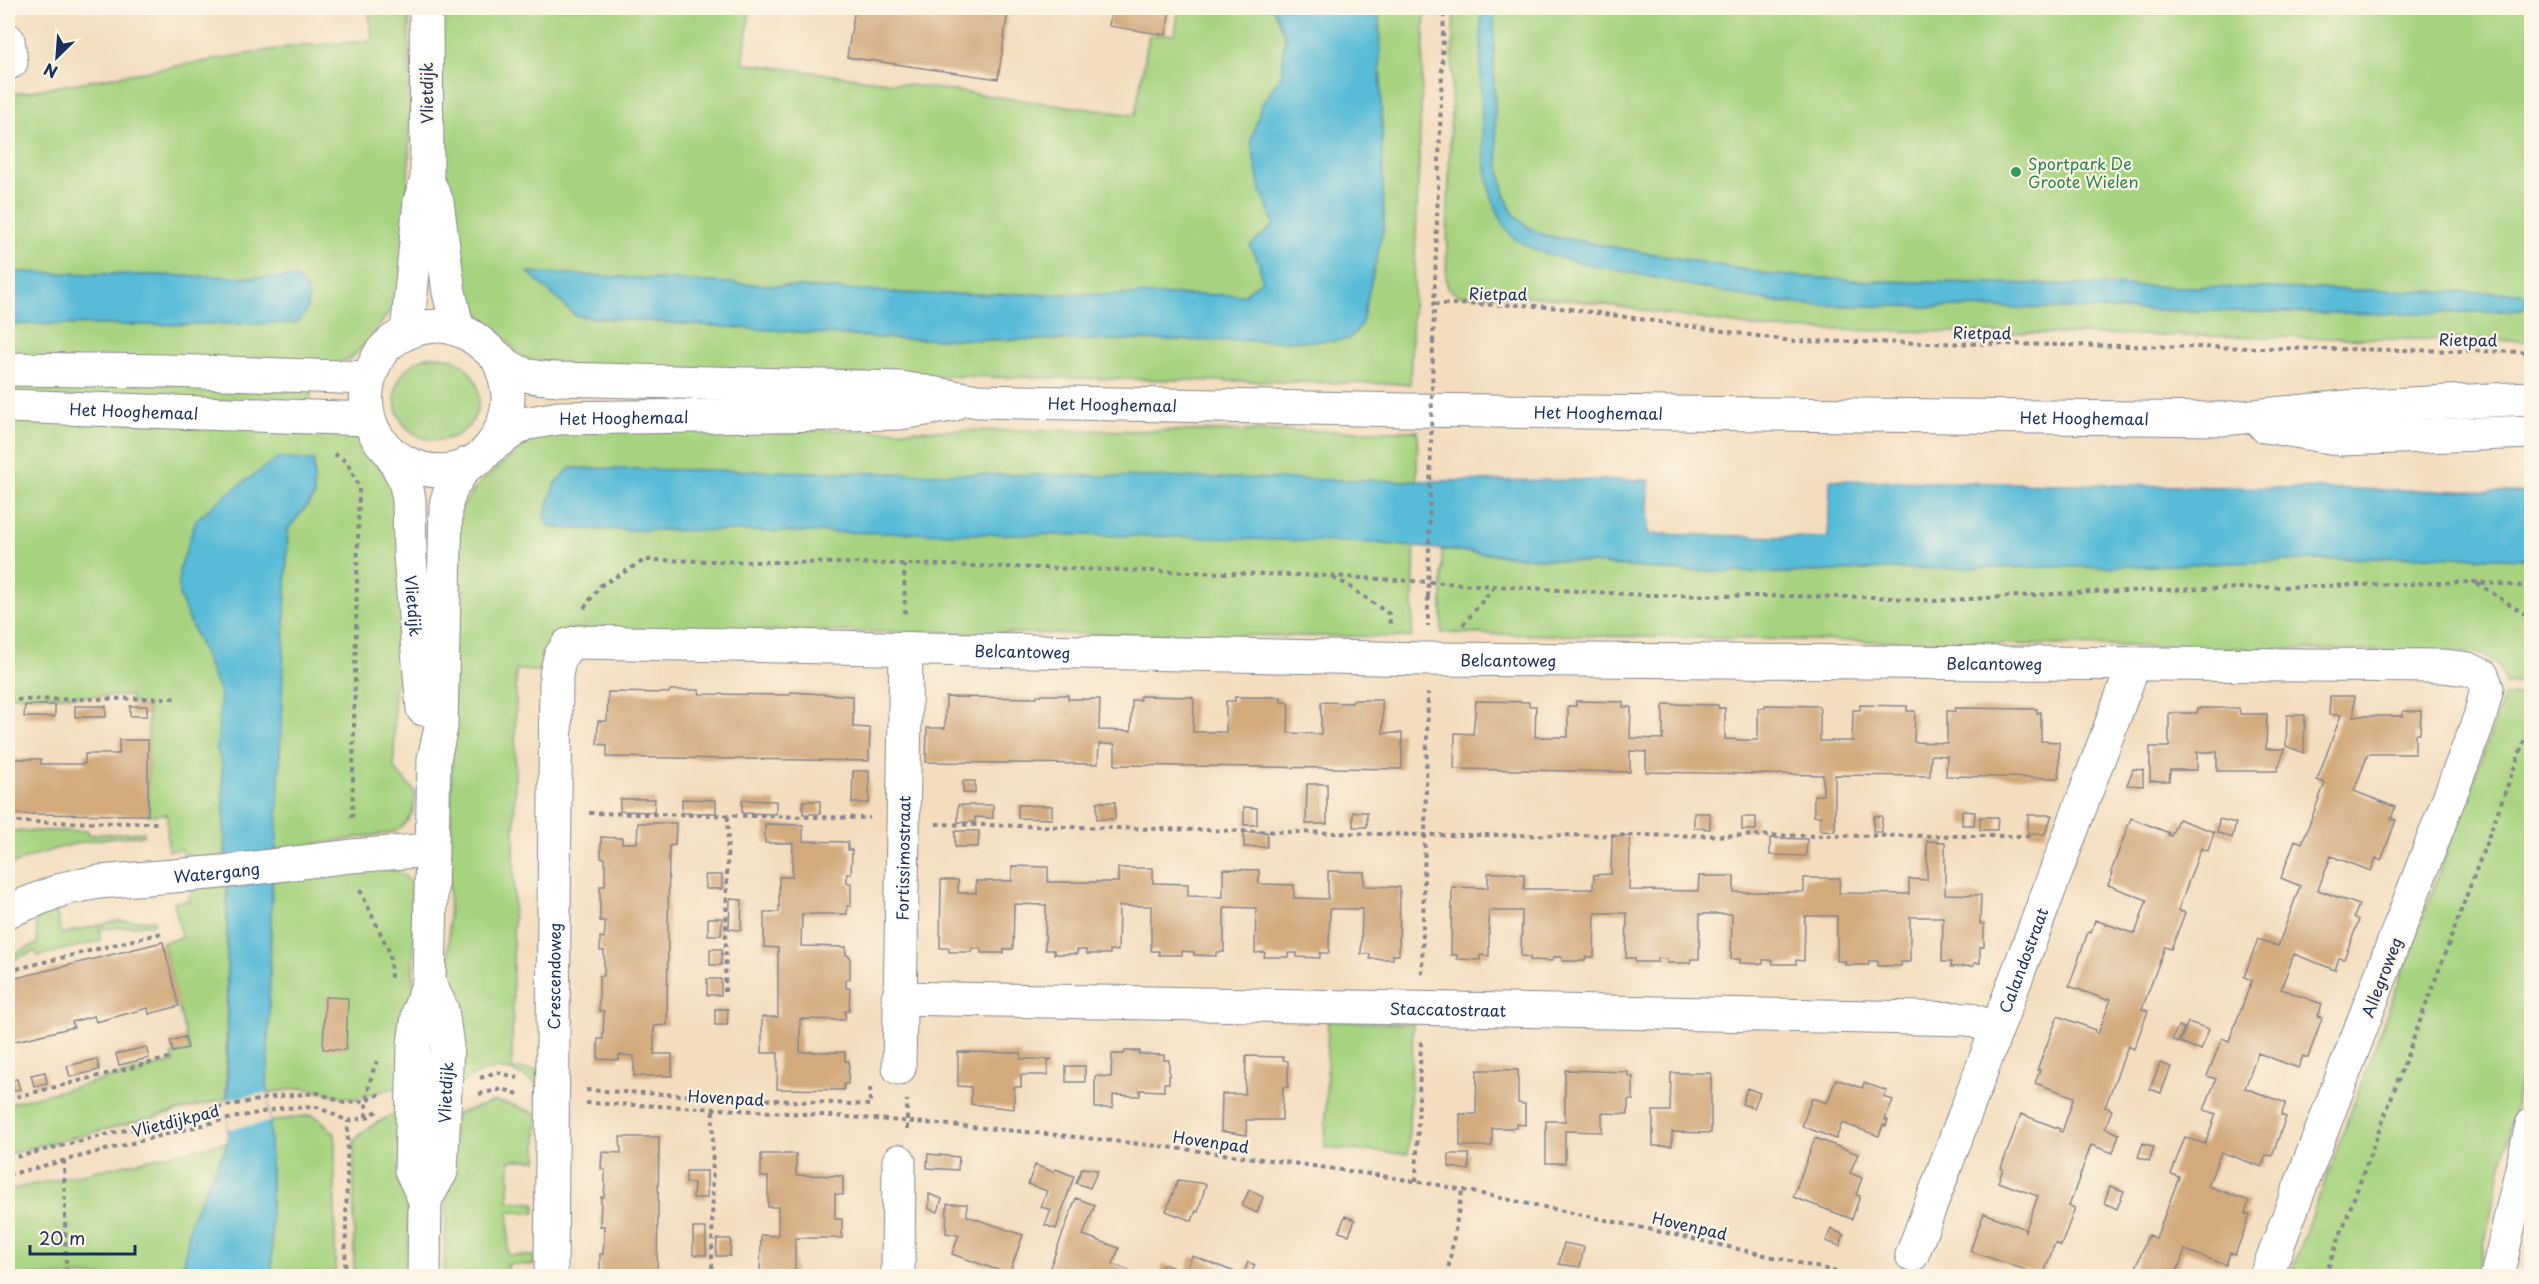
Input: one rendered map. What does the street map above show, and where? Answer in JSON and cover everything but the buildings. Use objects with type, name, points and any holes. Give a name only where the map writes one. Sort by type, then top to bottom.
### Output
[{"type":"street","name":"Vlietdijk","points":[[407,333],[420,201],[427,179],[426,8]]},
{"type":"street","name":"Vlietdijk","points":[[427,179],[437,202],[449,292],[458,330]]},
{"type":"street","points":[[442,326],[458,330],[482,342],[497,357],[506,377],[509,397],[506,420],[493,445],[467,464],[451,470],[431,470],[411,466],[391,454],[377,438],[368,419],[365,400],[368,378],[378,357],[391,342],[407,333],[424,327],[442,326]]},
{"type":"street","name":"Het Hooghemaal","points":[[497,357],[525,375],[558,379],[901,388],[978,401],[1395,409],[2222,418],[2346,407],[2532,398]]},
{"type":"street","points":[[8,369],[168,371],[368,378]]},
{"type":"street","name":"Het Hooghemaal","points":[[493,445],[523,424],[559,418],[900,413],[978,401]]},
{"type":"street","name":"Het Hooghemaal","points":[[8,406],[368,419]]},
{"type":"street","name":"Het Hooghemaal","points":[[2222,418],[2342,439],[2532,432]]},
{"type":"street","name":"Vlietdijk","points":[[391,454],[405,480],[410,499],[410,557],[425,729],[434,759]]},
{"type":"street","name":"Vlietdijk","points":[[424,1276],[425,1200],[411,1170],[414,1043],[417,1021],[429,982],[434,759],[441,727],[446,504],[452,486],[467,464]]},
{"type":"street","name":"Belcantoweg","points":[[579,642],[1439,659],[2443,666],[2468,669],[2482,675]]},
{"type":"street","name":"Crescendoweg","points":[[551,1276],[556,675],[560,657],[568,645],[579,642]]},
{"type":"street","name":"Fortissimostraat","points":[[884,1074],[898,998],[888,826],[906,649]]},
{"type":"street","name":"Calandostraat","points":[[1912,1255],[2133,664]]},
{"type":"street","name":"Allegroweg","points":[[2266,1276],[2480,717],[2487,688],[2482,675]]},
{"type":"street","name":"Watergang","points":[[8,910],[66,888],[99,882],[222,872],[351,856],[431,850]]},
{"type":"street","name":"Vlietdijk","points":[[425,1200],[441,1172],[447,1046],[442,1010],[429,982]]},
{"type":"street","name":"Staccatostraat","points":[[898,998],[1969,1019],[1996,1029]]},
{"type":"street","points":[[2497,1276],[2532,1125]]},
{"type":"street","points":[[898,1276],[899,1161]]},
{"type":"path","points":[[1416,1181],[1422,1008],[1424,835],[1439,659],[1428,597],[1443,8]]},
{"type":"path","name":"Rietpad","points":[[1434,304],[1524,305],[1570,309],[1792,341],[2532,352]]},
{"type":"path","points":[[330,452],[347,462],[358,487],[351,856],[357,884],[390,953],[391,988]]},
{"type":"path","points":[[579,642],[580,614],[600,586],[645,560],[904,564],[1330,576],[1643,595],[1877,597],[1934,601],[2088,592],[2475,582],[2532,586]]},
{"type":"path","points":[[904,564],[906,649]]},
{"type":"path","points":[[1330,576],[1346,584],[1389,614],[1393,658]]},
{"type":"path","points":[[2475,582],[2532,619]]},
{"type":"path","points":[[1439,659],[1494,586]]},
{"type":"path","points":[[8,700],[175,698]]},
{"type":"path","points":[[2325,1276],[2532,720]]},
{"type":"path","points":[[554,812],[873,818],[888,826],[1424,835],[2051,836],[2066,840]]},
{"type":"path","points":[[725,992],[728,815]]},
{"type":"path","points":[[8,822],[161,823]]},
{"type":"path","points":[[8,971],[162,933]]},
{"type":"path","points":[[366,1118],[370,1076],[380,1055]]},
{"type":"path","points":[[8,1099],[169,1058]]},
{"type":"path","points":[[446,1089],[464,1088],[484,1076],[497,1072],[511,1074],[553,1096],[870,1105],[884,1074],[907,1089],[906,1149],[899,1161]]},
{"type":"path","points":[[8,1159],[215,1108],[279,1096],[319,1093],[344,1103],[366,1101],[381,1093],[412,1090]]},
{"type":"path","name":"Hovenpad","points":[[553,1096],[908,1120],[1144,1144],[1416,1181],[1667,1232],[1855,1276]]},
{"type":"path","name":"Vlietdijkpad","points":[[8,1175],[218,1121],[282,1108],[317,1107],[348,1121],[345,1276]]},
{"type":"path","points":[[712,1268],[713,1107]]},
{"type":"path","points":[[64,1160],[66,1276]]},
{"type":"path","points":[[1447,1276],[1462,1191]]},
{"type":"green space","points":[[369,8],[409,8],[409,159],[403,276],[391,309],[371,338],[350,359],[322,368],[8,363],[8,324],[296,323],[308,301],[299,279],[289,278],[8,272],[8,95],[289,47],[372,41]]},
{"type":"green space","points":[[441,8],[750,8],[743,63],[1135,115],[1149,35],[1175,34],[1179,8],[1273,8],[1285,36],[1282,74],[1261,106],[1259,184],[1274,225],[1250,246],[1259,263],[1262,280],[1244,295],[924,294],[529,272],[576,316],[897,339],[1334,341],[1349,339],[1384,226],[1379,8],[1425,8],[1410,384],[551,369],[532,362],[515,350],[463,297],[440,136]]},
{"type":"green space","name":"Sportpark De Groote Wielen","points":[[1454,8],[1481,8],[1484,150],[1491,196],[1513,237],[1771,302],[1810,305],[2407,314],[2522,310],[2521,293],[1871,281],[1774,275],[1544,235],[1524,224],[1514,214],[1506,197],[1500,174],[1495,115],[1494,8],[2531,8],[2531,341],[1768,329],[1574,300],[1526,296],[1457,295],[1448,288],[1446,280]]},
{"type":"green space","points":[[437,356],[453,359],[467,368],[476,382],[479,398],[476,414],[467,428],[453,437],[437,440],[421,437],[407,428],[398,414],[395,398],[398,382],[407,368],[421,359]]},
{"type":"green space","points":[[8,382],[311,386],[310,405],[8,401]]},
{"type":"green space","points":[[8,418],[334,428],[356,437],[387,475],[396,501],[410,660],[394,689],[394,768],[415,792],[413,810],[405,824],[395,832],[276,850],[288,529],[314,497],[179,595],[221,695],[217,750],[222,763],[225,855],[193,858],[192,855],[183,855],[181,849],[168,851],[167,814],[148,815],[148,705],[131,703],[131,696],[8,696]]},
{"type":"green space","points":[[547,430],[1418,431],[1412,637],[570,629],[548,642],[541,671],[516,670],[512,1069],[537,1070],[537,1085],[523,1076],[500,1069],[485,1071],[460,1084],[448,981],[456,515],[480,482]]},
{"type":"green space","points":[[1442,550],[1666,570],[1784,573],[1889,569],[2142,566],[2430,556],[2531,559],[2531,682],[2505,684],[2502,671],[2496,663],[2475,653],[1442,633]]},
{"type":"green space","points":[[2531,693],[2531,1035],[2477,1276],[2290,1276],[2504,697]]},
{"type":"green space","points":[[8,831],[88,831],[89,835],[144,832],[144,836],[91,840],[41,853],[8,866]]},
{"type":"green space","points":[[395,869],[414,884],[413,993],[401,1086],[354,1099],[303,1088],[267,1093],[272,880]]},
{"type":"green space","points":[[227,885],[226,1099],[8,1154],[8,1104],[173,1062],[172,1054],[189,1050],[163,942],[182,938],[174,902],[188,901],[191,890]]},
{"type":"green space","points":[[56,910],[61,934],[117,921],[154,920],[154,924],[100,929],[100,941],[38,956],[35,951],[8,962],[8,956],[37,944],[36,916]]},
{"type":"green space","points":[[1328,1021],[1413,1024],[1408,1154],[1325,1148]]},
{"type":"green space","points":[[495,1101],[537,1114],[537,1160],[510,1160],[509,1201],[535,1203],[535,1213],[509,1212],[508,1255],[534,1256],[534,1265],[508,1264],[508,1276],[444,1276],[447,1190],[456,1114]]},
{"type":"green space","points":[[401,1113],[408,1201],[409,1276],[354,1276],[354,1142],[357,1137],[375,1124]]},
{"type":"green space","points":[[311,1115],[320,1119],[335,1134],[335,1276],[272,1276],[270,1122]]},
{"type":"green space","points":[[228,1142],[191,1220],[182,1276],[8,1276],[8,1190]]},
{"type":"water","points":[[1273,8],[1379,8],[1384,226],[1361,326],[1349,339],[1334,341],[897,339],[576,316],[528,272],[924,294],[1244,295],[1262,280],[1259,263],[1250,246],[1274,225],[1259,184],[1251,141],[1261,106],[1282,74],[1285,36]]},
{"type":"water","points":[[1481,8],[1494,8],[1495,116],[1500,174],[1506,198],[1514,214],[1521,221],[1544,235],[1774,275],[1871,281],[2521,293],[2528,303],[2522,310],[2407,314],[1811,305],[1723,292],[1555,256],[1525,245],[1514,238],[1508,232],[1493,199],[1487,175],[1482,117]]},
{"type":"water","points":[[8,272],[299,279],[306,290],[308,306],[296,323],[8,324]]},
{"type":"water","points":[[278,458],[314,461],[314,497],[288,529],[277,838],[272,880],[267,1093],[270,1122],[272,1276],[182,1276],[191,1220],[228,1142],[227,885],[222,763],[217,750],[221,695],[179,595],[179,571],[196,520],[227,494]]},
{"type":"water","points":[[570,468],[1412,481],[1649,480],[1648,534],[1828,538],[1830,480],[2511,492],[2531,493],[2532,559],[2430,556],[2142,566],[1889,569],[1784,573],[1666,570],[1374,543],[1150,536],[564,529],[548,525],[544,517],[555,484]]},
{"type":"pier","points":[[267,1093],[270,1122],[228,1129],[226,1099]]},
{"type":"place","name":"Sportpark De Groote Wielen","points":[[2016,172]]}]
